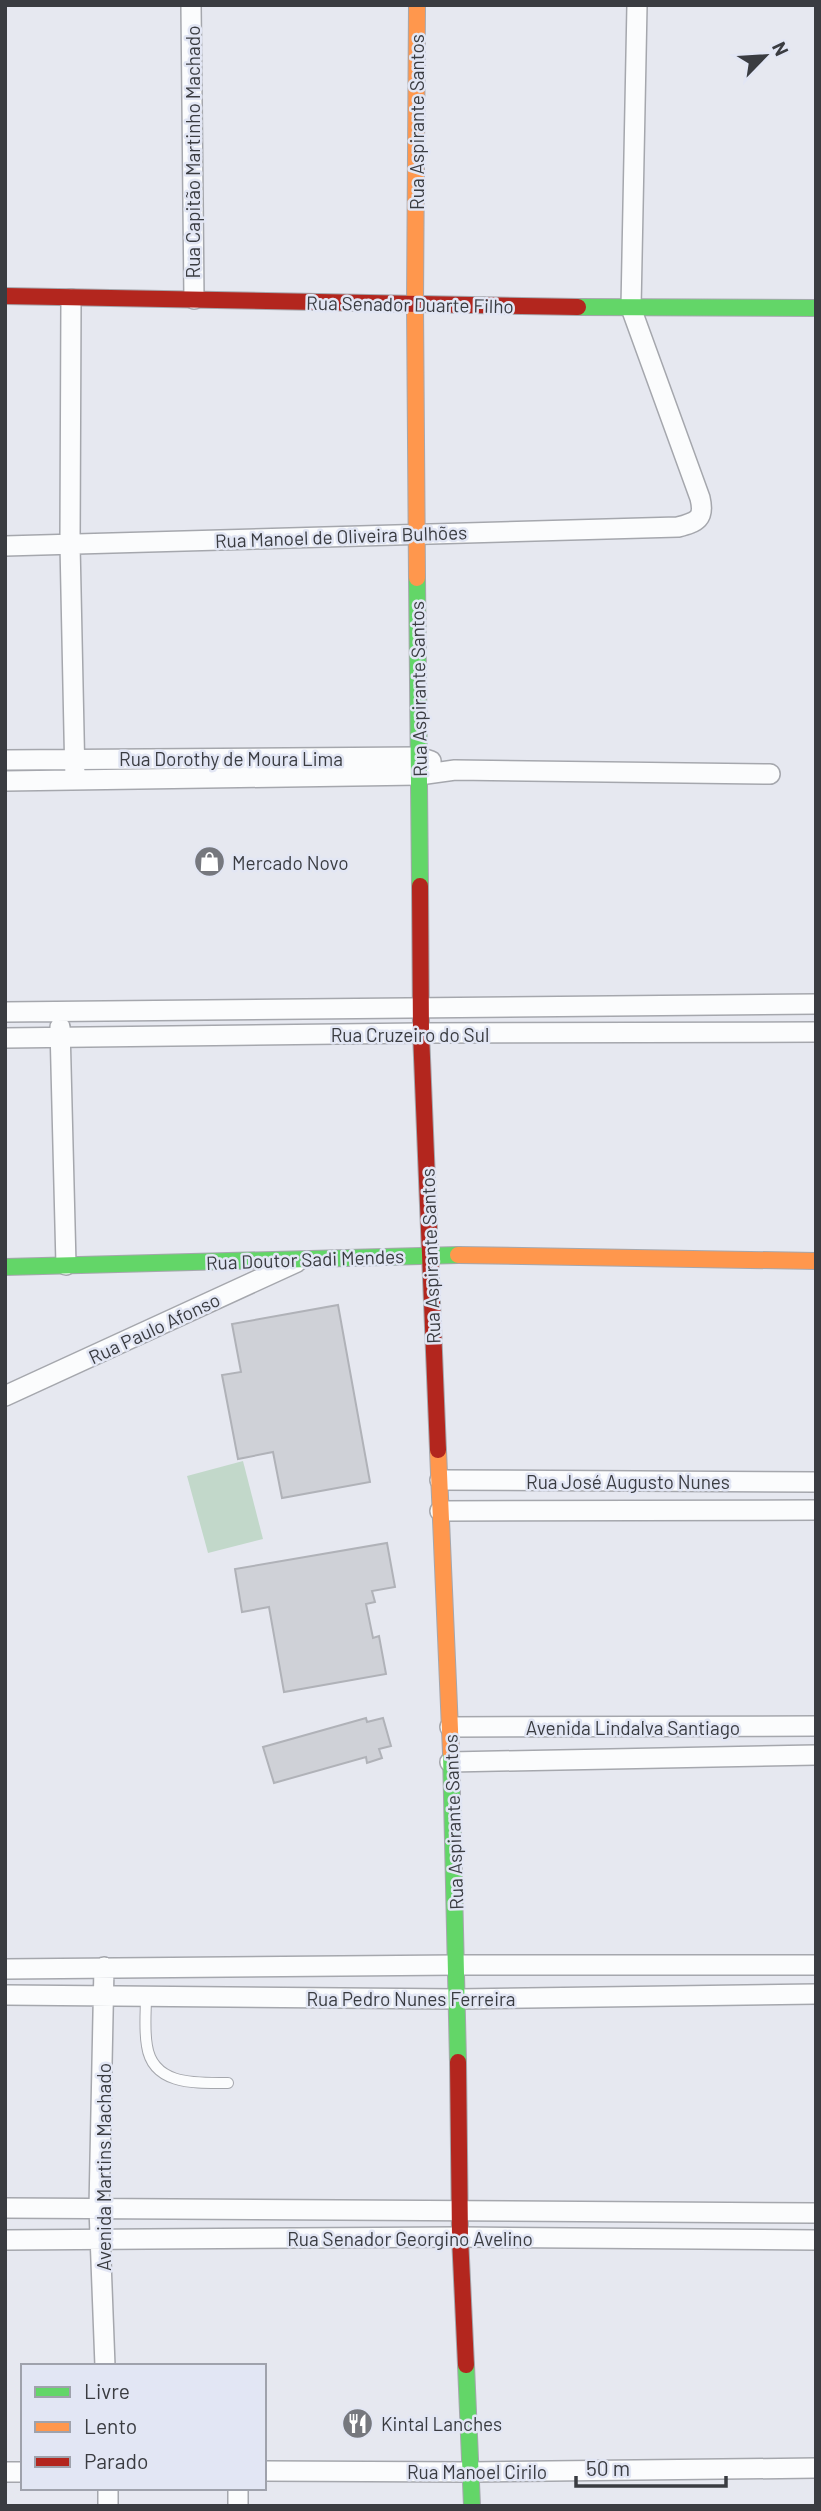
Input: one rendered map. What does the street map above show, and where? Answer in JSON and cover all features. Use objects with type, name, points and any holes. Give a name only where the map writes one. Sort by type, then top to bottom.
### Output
[{"type":"street","name":"Rua Capitão Martinho Machado","points":[[191,5],[194,299]]},
{"type":"street","name":"Rua Aspirante Santos","points":[[417,5],[415,304],[421,1033],[450,1727],[457,1965],[460,2237],[472,2506]]},
{"type":"street","points":[[631,308],[637,5]]},
{"type":"street","name":"Rua Senador Duarte Filho","points":[[5,296],[631,308],[816,308]]},
{"type":"street","points":[[71,299],[70,544],[75,780]]},
{"type":"street","name":"Rua Manoel de Oliveira Bulhões","points":[[5,545],[678,527],[691,523],[699,518],[703,510],[631,308]]},
{"type":"street","name":"Rua Dorothy de Moura Lima","points":[[5,760],[74,759],[419,766],[455,770],[770,774]]},
{"type":"street","name":"Rua Dorothy de Moura Lima","points":[[5,781],[419,766]]},
{"type":"street","name":"Rua Cruzeiro do Sul","points":[[5,1012],[816,1004]]},
{"type":"street","points":[[695,1006],[696,1033]]},
{"type":"street","points":[[509,1008],[509,1034]]},
{"type":"street","points":[[60,1012],[66,1265]]},
{"type":"street","name":"Rua Cruzeiro do Sul","points":[[5,1038],[816,1032]]},
{"type":"street","name":"Rua Doutor Sadi Mendes","points":[[5,1267],[430,1255],[816,1261]]},
{"type":"street","name":"Rua Paulo Afonso","points":[[5,1396],[303,1259]]},
{"type":"street","name":"Rua José Augusto Nunes","points":[[440,1480],[816,1482]]},
{"type":"street","name":"Rua José Augusto Nunes","points":[[440,1511],[816,1510]]},
{"type":"street","name":"Avenida Lindalva Santiago","points":[[450,1727],[816,1726]]},
{"type":"street","name":"Avenida Lindalva Santiago","points":[[450,1762],[816,1755]]},
{"type":"street","name":"Rua Pedro Nunes Ferreira","points":[[5,1969],[816,1965]]},
{"type":"street","name":"Avenida Martins Machado","points":[[104,1967],[99,2208],[104,2364]]},
{"type":"street","name":"Rua Pedro Nunes Ferreira","points":[[5,1995],[457,1999],[816,1994]]},
{"type":"street","name":"Rua Senador Georgino Avelino","points":[[5,2208],[816,2213]]},
{"type":"street","name":"Rua Senador Georgino Avelino","points":[[5,2241],[460,2237],[816,2239]]},
{"type":"street","name":"Rua Manoel Cirilo","points":[[266,2471],[471,2472],[816,2468]]},
{"type":"lane","points":[[146,1996],[146,2045],[157,2068],[166,2076],[179,2081],[228,2083]]},
{"type":"green space","points":[[243,1461],[263,1539],[208,1553],[187,1476]]},
{"type":"building","points":[[338,1305],[370,1482],[282,1498],[273,1452],[238,1459],[222,1375],[241,1372],[232,1324]]},
{"type":"building","points":[[387,1543],[395,1587],[372,1591],[375,1602],[366,1604],[373,1638],[379,1636],[386,1674],[284,1692],[269,1607],[242,1612],[235,1569]]},
{"type":"building","points":[[366,1718],[367,1722],[383,1718],[391,1746],[379,1749],[382,1758],[367,1763],[366,1757],[274,1783],[263,1747]]},
{"type":"traffic: fast","points":[[578,307],[816,308]]},
{"type":"traffic: fast","points":[[417,578],[420,886]]},
{"type":"traffic: fast","points":[[5,1267],[458,1255]]},
{"type":"traffic: fast","points":[[451,1753],[458,2062]]},
{"type":"traffic: fast","points":[[466,2365],[472,2506]]},
{"type":"traffic: slow","points":[[417,5],[417,578]]},
{"type":"traffic: slow","points":[[458,1255],[816,1261]]},
{"type":"traffic: slow","points":[[438,1450],[451,1753]]},
{"type":"traffic: jam","points":[[5,296],[578,307]]},
{"type":"traffic: jam","points":[[420,886],[421,1033],[438,1450]]},
{"type":"traffic: jam","points":[[458,2062],[460,2237],[466,2365]]},
{"type":"place","name":"Mercado Novo","points":[[209,862]]},
{"type":"place","name":"Kintal Lanches","points":[[358,2423]]}]
